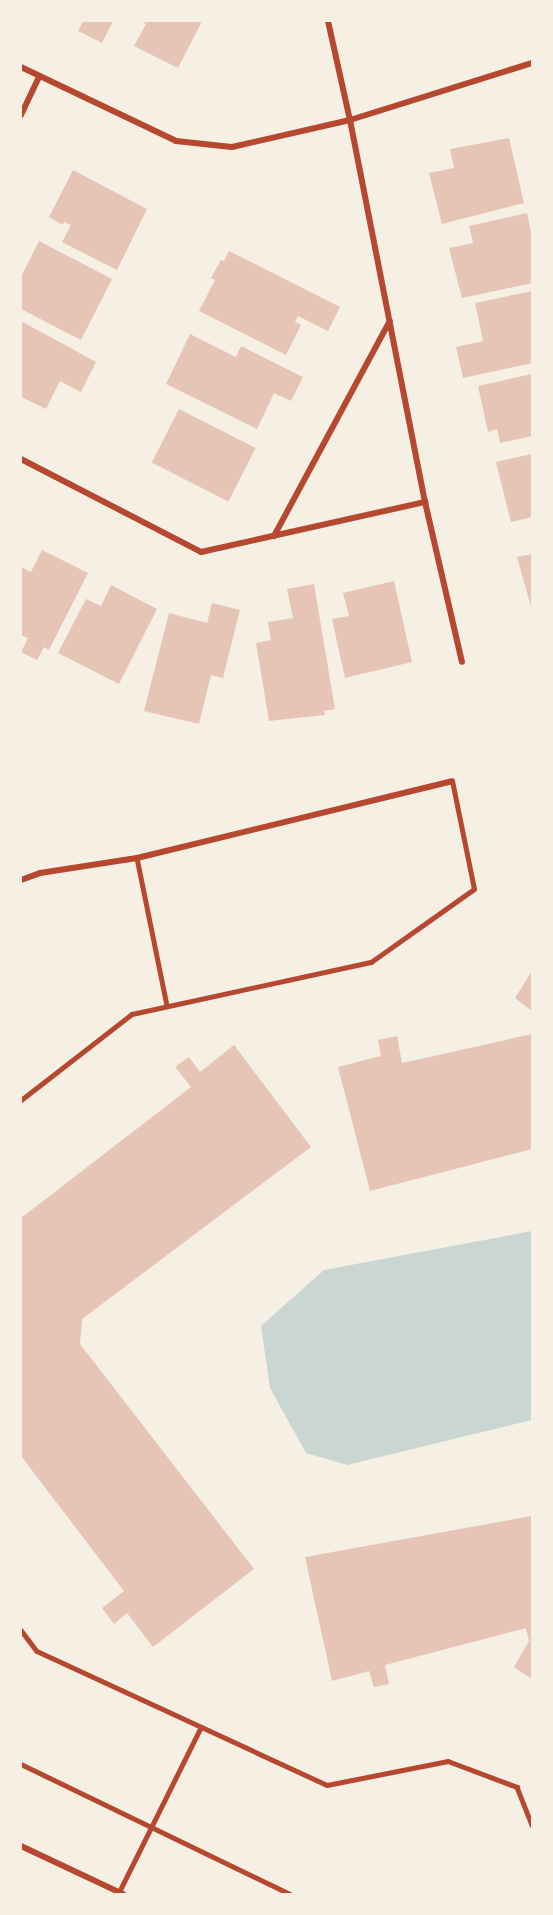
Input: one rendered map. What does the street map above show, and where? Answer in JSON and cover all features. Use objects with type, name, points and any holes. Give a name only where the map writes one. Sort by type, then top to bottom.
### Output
[{"type":"street","points":[[328,21],[350,120],[425,502],[462,662]]},
{"type":"street","points":[[21,67],[176,141],[232,147],[350,120],[532,63]]},
{"type":"street","points":[[21,115],[39,77]]},
{"type":"street","points":[[274,536],[390,321]]},
{"type":"street","points":[[21,459],[201,552],[425,502]]},
{"type":"street","points":[[21,880],[40,873],[137,858],[452,781]]},
{"type":"street","points":[[21,1846],[121,1893]]},
{"type":"lane","points":[[21,1100],[132,1014],[371,962],[474,889],[452,781]]},
{"type":"lane","points":[[137,858],[167,1006]]},
{"type":"lane","points":[[21,1630],[37,1651],[327,1785],[448,1761],[517,1787],[532,1825]]},
{"type":"lane","points":[[121,1893],[201,1726]]},
{"type":"lane","points":[[21,1764],[151,1829],[290,1894]]},
{"type":"shaded area","points":[[532,1231],[532,1420],[347,1465],[306,1453],[270,1388],[261,1326],[324,1270]]},
{"type":"building","points":[[83,21],[113,21],[102,43],[78,31]]},
{"type":"building","points":[[141,21],[202,21],[178,68],[134,46],[146,24]]},
{"type":"building","points":[[509,138],[524,203],[442,224],[429,173],[454,168],[450,149]]},
{"type":"building","points":[[73,170],[147,209],[117,270],[62,242],[71,225],[64,222],[63,225],[49,217]]},
{"type":"building","points":[[527,213],[532,236],[532,283],[462,298],[449,248],[473,243],[469,226]]},
{"type":"building","points":[[39,241],[112,279],[81,340],[21,309],[21,277]]},
{"type":"building","points":[[229,251],[340,307],[328,331],[298,316],[295,322],[301,325],[286,355],[199,311],[215,280],[211,278]]},
{"type":"building","points":[[532,291],[532,363],[463,378],[456,347],[483,341],[475,303]]},
{"type":"building","points":[[21,321],[96,362],[81,392],[60,381],[46,409],[21,397]]},
{"type":"building","points":[[190,334],[236,357],[241,346],[303,377],[291,401],[274,393],[257,429],[166,384]]},
{"type":"building","points":[[532,374],[532,436],[500,443],[497,429],[488,432],[478,386]]},
{"type":"building","points":[[179,409],[256,448],[228,502],[152,462]]},
{"type":"building","points":[[532,454],[532,517],[511,522],[496,462]]},
{"type":"building","points":[[42,550],[88,573],[49,650],[44,647],[37,660],[21,652],[28,638],[21,635],[21,567],[31,572]]},
{"type":"building","points":[[532,554],[532,606],[531,607],[517,557]]},
{"type":"building","points":[[394,581],[412,662],[345,678],[332,619],[349,616],[343,593]]},
{"type":"building","points":[[314,584],[335,709],[324,711],[325,715],[269,721],[256,643],[271,640],[268,622],[293,618],[287,589]]},
{"type":"building","points":[[111,585],[157,609],[119,684],[58,653],[86,599],[101,606]]},
{"type":"building","points":[[212,603],[240,610],[223,678],[211,675],[199,724],[144,711],[169,613],[207,623]]},
{"type":"building","points":[[532,971],[532,1011],[515,998]]},
{"type":"building","points":[[532,1034],[532,1149],[370,1191],[338,1067],[381,1056],[378,1040],[397,1036],[402,1063]]},
{"type":"building","points":[[234,1045],[311,1147],[82,1319],[80,1344],[254,1569],[153,1647],[127,1613],[114,1624],[102,1608],[124,1591],[21,1456],[21,1218],[191,1087],[175,1067],[189,1057],[200,1072]]},
{"type":"building","points":[[532,1516],[532,1679],[514,1667],[529,1641],[526,1628],[385,1665],[389,1684],[374,1687],[369,1671],[332,1681],[305,1557]]}]
